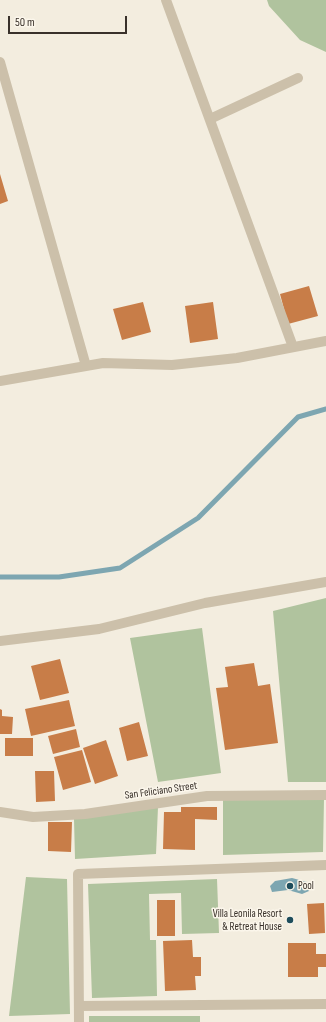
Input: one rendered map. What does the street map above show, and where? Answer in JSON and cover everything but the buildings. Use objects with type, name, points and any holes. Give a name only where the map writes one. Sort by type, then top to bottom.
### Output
[{"type":"street","points":[[166,0],[293,347]]},
{"type":"street","points":[[0,62],[86,366]]},
{"type":"street","points":[[210,119],[298,78]]},
{"type":"street","points":[[0,380],[103,363],[172,365],[237,358],[326,341]]},
{"type":"street","points":[[0,641],[98,628],[204,603],[326,582]]},
{"type":"street","name":"San Feliciano Street","points":[[0,812],[33,817],[85,814],[207,796],[326,795]]},
{"type":"street","points":[[79,1022],[78,874],[326,866]]},
{"type":"street","points":[[79,1006],[326,1004]]},
{"type":"green space","points":[[267,0],[326,0],[326,52],[300,40],[269,6]]},
{"type":"green space","points":[[326,598],[326,782],[288,782],[273,611]]},
{"type":"green space","points":[[202,628],[221,773],[158,782],[130,638]]},
{"type":"green space","points":[[324,799],[323,852],[223,855],[223,800]]},
{"type":"green space","points":[[158,807],[156,854],[75,859],[74,819]]},
{"type":"green space","points":[[26,877],[67,879],[70,1014],[9,1016]]},
{"type":"green space","points":[[217,879],[219,933],[182,934],[181,893],[149,894],[150,940],[156,940],[157,996],[92,998],[88,884]]},
{"type":"green space","points":[[89,1016],[200,1016],[200,1022],[89,1022]]},
{"type":"water","name":"Pool","points":[[292,878],[307,882],[310,887],[309,891],[302,894],[288,890],[272,892],[270,886],[275,881]]},
{"type":"waterway","points":[[0,577],[59,577],[120,568],[198,518],[298,417],[326,409]]},
{"type":"place","name":"Pool","points":[[290,886]]},
{"type":"place","name":"Villa Leonila Resort & Retreat House","points":[[290,920]]}]
